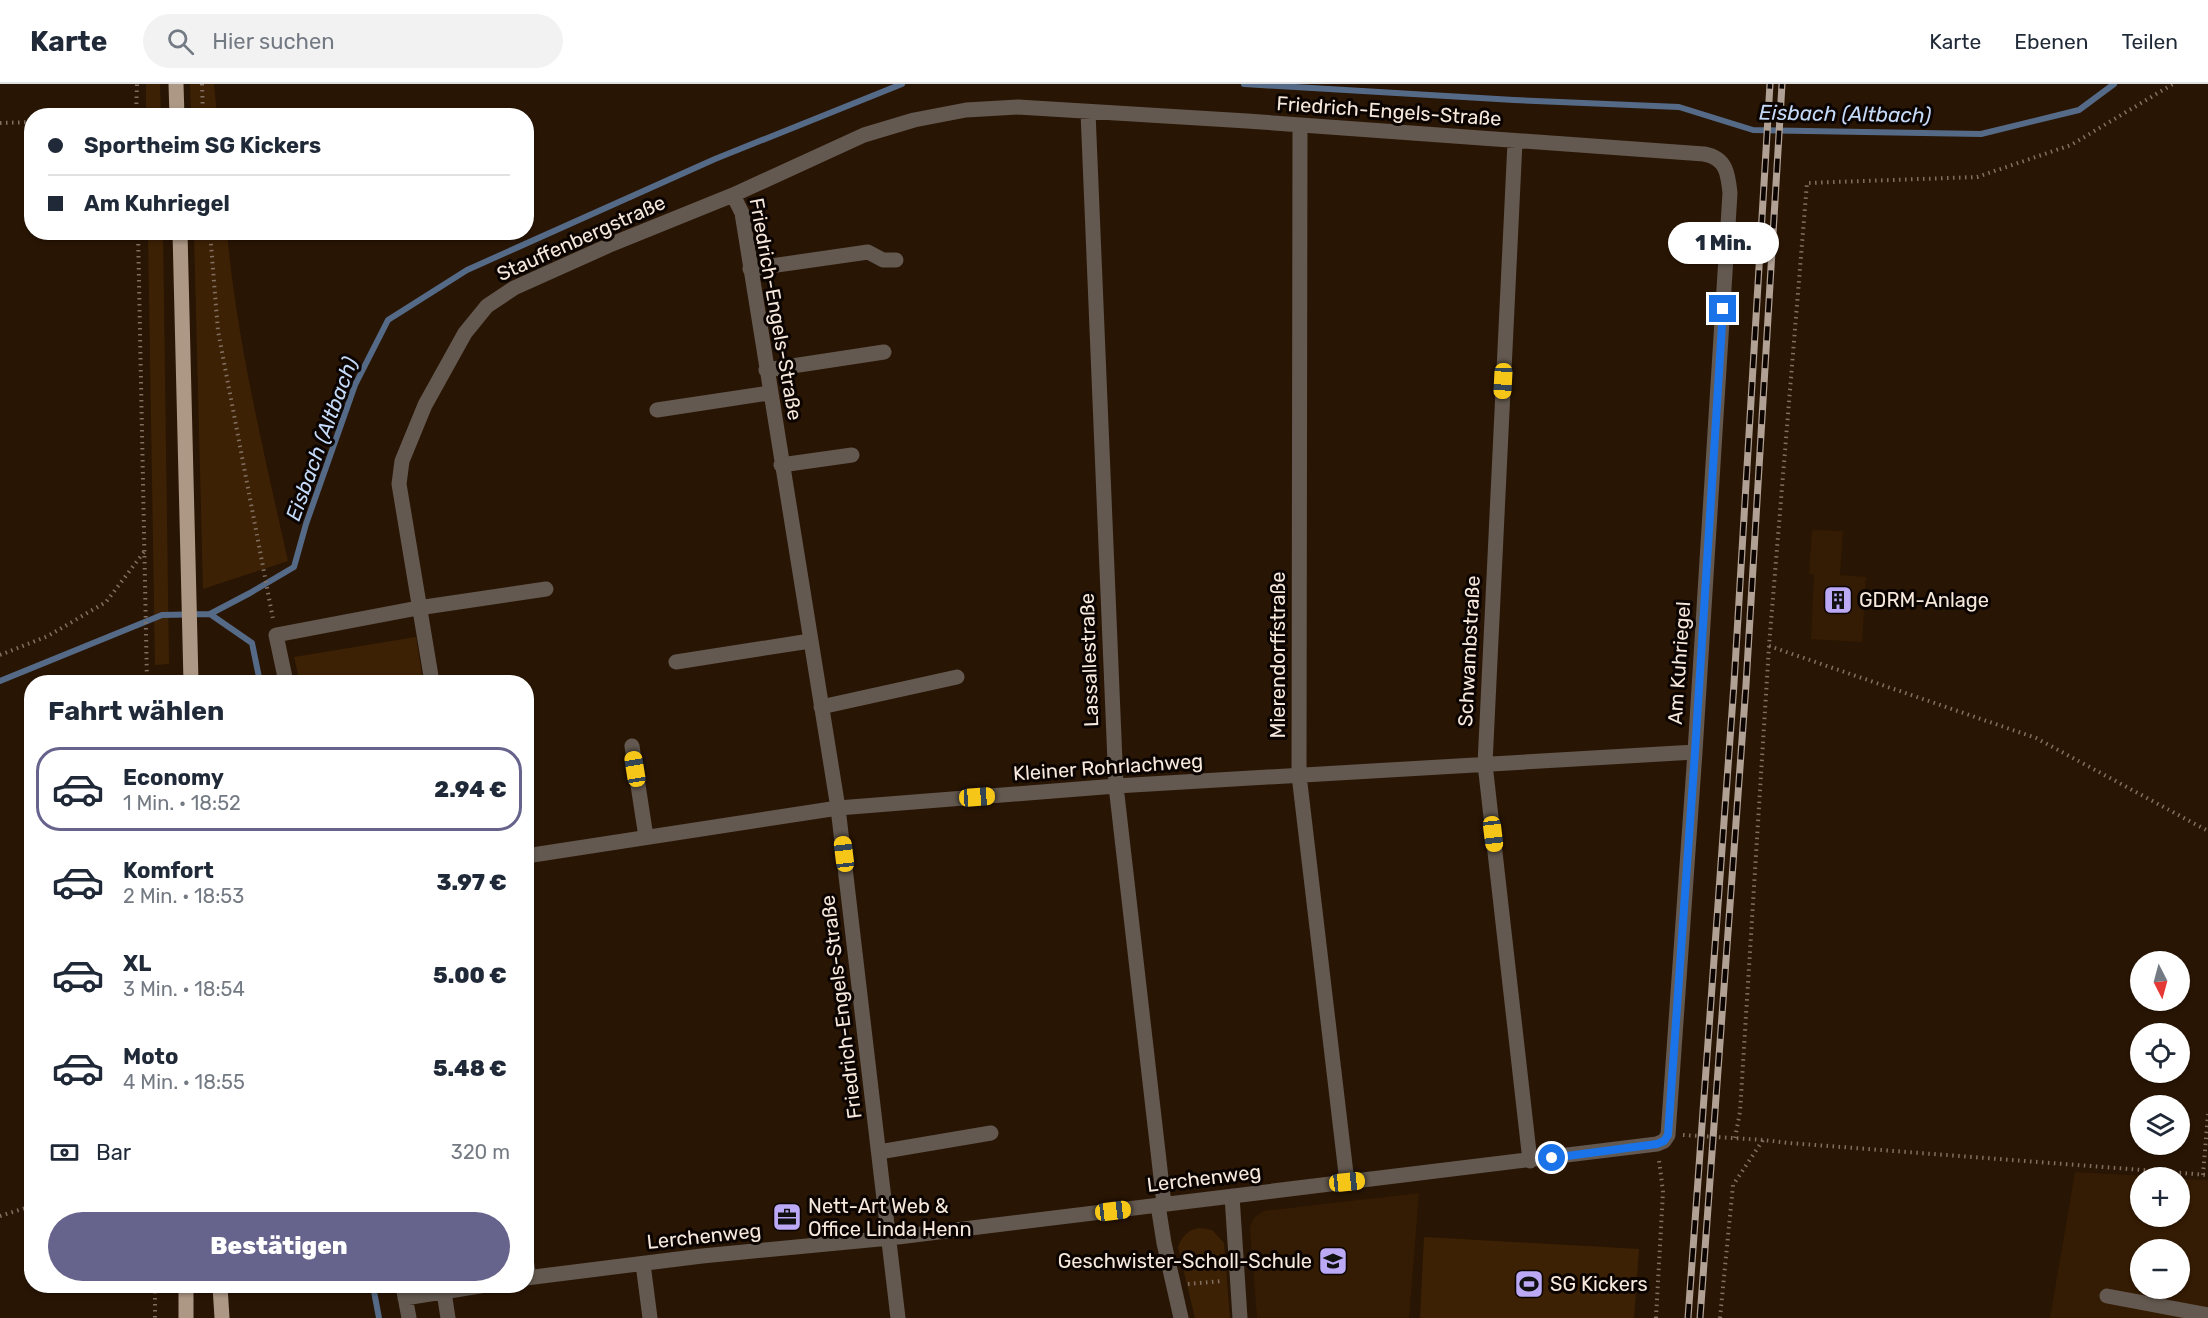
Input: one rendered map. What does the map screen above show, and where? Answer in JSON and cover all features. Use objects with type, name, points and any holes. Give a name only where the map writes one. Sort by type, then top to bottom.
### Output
[{"type":"main road","points":[[176,84],[177,108]]},
{"type":"main road","points":[[180,240],[192,675]]},
{"type":"main road","points":[[186,1293],[186,1318]]},
{"type":"main road","points":[[220,1293],[222,1318]]},
{"type":"street","name":"Friedrich-Engels-Straße","points":[[898,1318],[838,808],[741,213],[732,195],[864,135],[914,120],[966,110],[1018,107],[1715,156],[1723,164],[1728,174],[1730,193]]},
{"type":"street","name":"Lassallestraße","points":[[1088,112],[1116,786],[1161,1205],[1173,1286],[1181,1318]]},
{"type":"street","name":"Mierendorffstraße","points":[[1300,126],[1299,775],[1347,1182]]},
{"type":"street","name":"Schwambstraße","points":[[1515,142],[1485,765],[1530,1161]]},
{"type":"street","name":"Am Kuhriegel","points":[[1662,1140],[1695,752],[1730,193]]},
{"type":"street","name":"Stauffenbergstraße","points":[[431,675],[399,484],[402,461],[425,405],[465,333],[487,306],[514,288],[612,244],[732,195]]},
{"type":"street","points":[[750,269],[868,252],[883,260],[896,260]]},
{"type":"street","points":[[766,370],[884,352]]},
{"type":"street","points":[[657,410],[770,393]]},
{"type":"street","points":[[781,465],[852,455]]},
{"type":"street","points":[[285,675],[276,635],[418,608],[546,589]]},
{"type":"street","points":[[676,662],[810,641]]},
{"type":"street","points":[[821,707],[957,677]]},
{"type":"street","points":[[632,746],[646,837]]},
{"type":"street","name":"Kleiner Rohrlachweg","points":[[534,855],[838,808],[1116,786],[1695,752]]},
{"type":"street","points":[[879,1152],[991,1133]]},
{"type":"street","name":"Lerchenweg","points":[[534,1276],[890,1238],[1530,1161],[1662,1140]]},
{"type":"street","points":[[1232,1196],[1240,1318]]},
{"type":"street","points":[[643,1264],[650,1318]]},
{"type":"street","points":[[404,1293],[409,1318]]},
{"type":"street","points":[[444,1293],[448,1318]]},
{"type":"street","points":[[2107,1296],[2208,1315]]},
{"type":"path","points":[[136,84],[136,108]]},
{"type":"path","points":[[202,84],[203,108]]},
{"type":"path","points":[[1735,1138],[1740,1112],[1769,646],[1807,183],[1977,177],[2071,145],[2173,84]]},
{"type":"path","points":[[0,123],[24,122]]},
{"type":"path","points":[[138,240],[147,675]]},
{"type":"path","points":[[211,240],[218,331],[272,610]]},
{"type":"path","points":[[0,655],[48,636],[106,602],[144,552]]},
{"type":"path","points":[[1769,646],[2036,738],[2208,831]]},
{"type":"path","points":[[1656,1318],[1663,1192],[1662,1140],[1735,1138],[2206,1175],[2208,1114]]},
{"type":"path","points":[[1720,1318],[1733,1185],[1763,1140]]},
{"type":"path","points":[[0,1216],[24,1208]]},
{"type":"path","points":[[1173,1286],[1238,1280]]},
{"type":"path","points":[[155,1293],[155,1318]]},
{"type":"shaded area","points":[[146,84],[160,84],[161,108],[146,108]]},
{"type":"shaded area","points":[[190,84],[214,84],[216,108],[191,108]]},
{"type":"shaded area","points":[[148,240],[163,240],[169,664],[155,665]]},
{"type":"shaded area","points":[[194,240],[228,240],[244,356],[288,561],[203,589]]},
{"type":"shaded area","points":[[1812,530],[1843,531],[1840,575],[1866,577],[1862,642],[1811,639],[1814,575],[1809,574]]},
{"type":"shaded area","points":[[416,637],[422,675],[298,675],[294,657]]},
{"type":"shaded area","points":[[2075,1172],[2130,1175],[2130,1227],[2190,1227],[2190,1179],[2208,1180],[2208,1318],[2050,1318]]},
{"type":"shaded area","name":"Geschwister-Scholl-Schule","points":[[1419,1193],[1409,1318],[1257,1318],[1250,1228],[1256,1216],[1264,1211]]},
{"type":"shaded area","points":[[1200,1228],[1212,1230],[1224,1243],[1230,1318],[1195,1318],[1178,1247],[1186,1234]]},
{"type":"shaded area","name":"SG Kickers","points":[[1424,1237],[1639,1249],[1634,1318],[1420,1318]]},
{"type":"waterway","name":"Eisbach (Altbach)","points":[[0,681],[162,615],[210,614],[294,567],[306,524],[355,385],[388,320],[467,270],[715,159],[902,84]]},
{"type":"waterway","name":"Eisbach (Altbach)","points":[[1244,84],[1679,107],[1753,130],[1981,134],[2079,110],[2114,84]]},
{"type":"waterway","points":[[210,614],[252,643],[259,675]]},
{"type":"waterway","points":[[374,1293],[379,1318]]},
{"type":"railway","points":[[1688,1318],[1734,684],[1770,84]]},
{"type":"railway","points":[[1700,1318],[1746,685],[1782,84]]},
{"type":"place","name":"GDRM-Anlage","points":[[1838,600]]},
{"type":"place","name":"Nett-Art Web & Office Linda Henn","points":[[787,1217]]},
{"type":"place","name":"Geschwister-Scholl-Schule","points":[[1333,1261]]},
{"type":"place","name":"SG Kickers","points":[[1529,1284]]},
{"type":"route","points":[[1552,1158],[1657,1144],[1664,1141],[1668,1135],[1723,309]]}]
